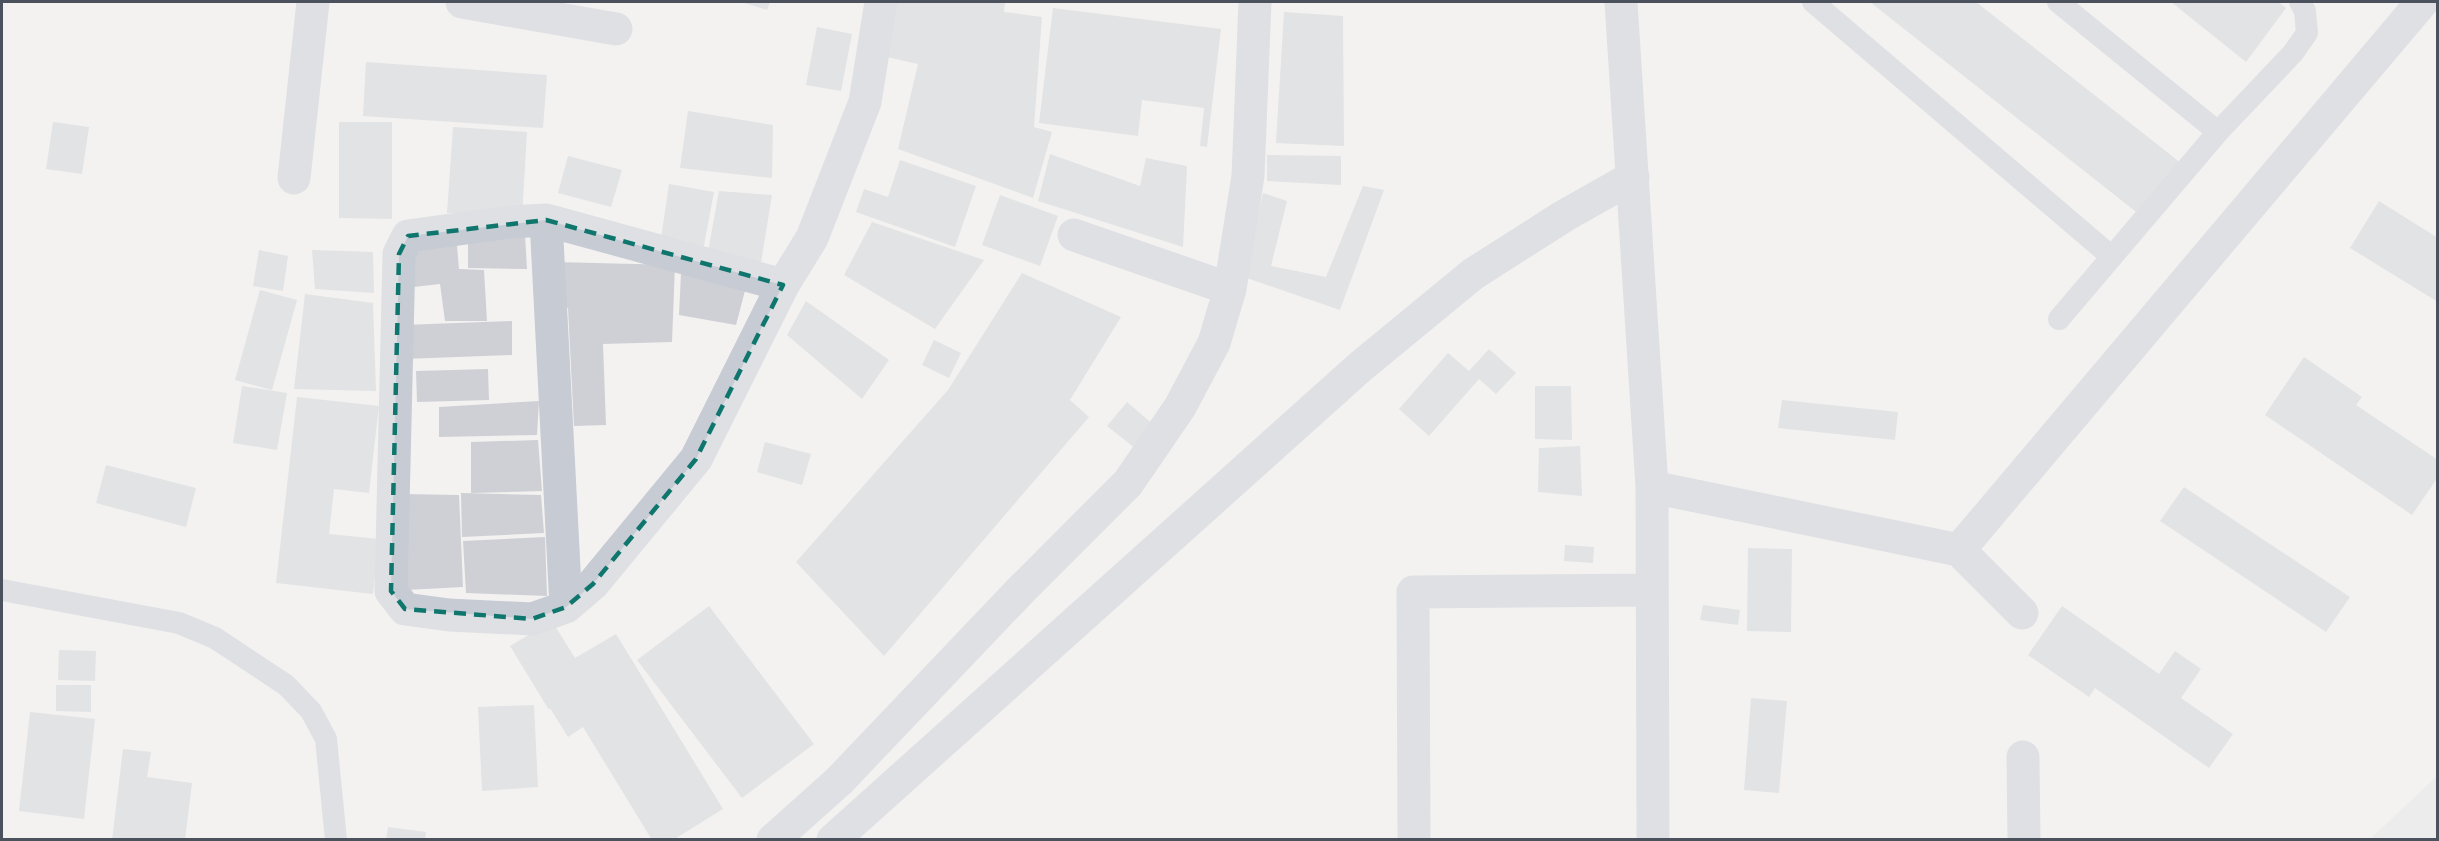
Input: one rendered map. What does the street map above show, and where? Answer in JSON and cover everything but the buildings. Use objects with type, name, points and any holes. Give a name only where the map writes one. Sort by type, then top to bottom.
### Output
[{"type":"street","points":[[294,178],[313,2]]},
{"type":"street","points":[[462,2],[616,29]]},
{"type":"street","points":[[783,285],[546,220],[509,222],[408,236],[399,254],[391,591],[405,609],[449,615],[532,619],[566,607],[593,585],[696,459],[783,285],[812,238],[865,102],[881,2]]},
{"type":"street","points":[[773,840],[839,781],[1021,590],[1128,483],[1180,406],[1214,342],[1230,290],[1248,176],[1255,2]]},
{"type":"street","points":[[1621,2],[1652,487],[1653,840]]},
{"type":"street","points":[[1959,550],[2422,2]]},
{"type":"street","points":[[832,840],[1368,359],[1473,274],[1564,216],[1633,177]]},
{"type":"street","points":[[546,220],[566,607]]},
{"type":"street","points":[[1074,235],[1230,290]]},
{"type":"street","points":[[1652,487],[1959,550],[2022,613]]},
{"type":"street","points":[[1414,840],[1413,592],[1652,590]]},
{"type":"street","points":[[2023,758],[2024,840]]},
{"type":"lane","points":[[1813,2],[2112,257]]},
{"type":"lane","points":[[2058,2],[2218,132]]},
{"type":"lane","points":[[2059,319],[2218,132],[2293,53],[2307,33],[2305,11],[2300,2]]},
{"type":"lane","points":[[2,590],[178,623],[215,639],[286,685],[311,711],[326,739],[336,840]]},
{"type":"highlighted area","points":[[546,220],[783,285],[696,459],[593,584],[566,607],[532,619],[405,609],[391,591],[399,254],[408,236]]},
{"type":"shaded area","points":[[2437,776],[2437,839],[2370,839]]}]
